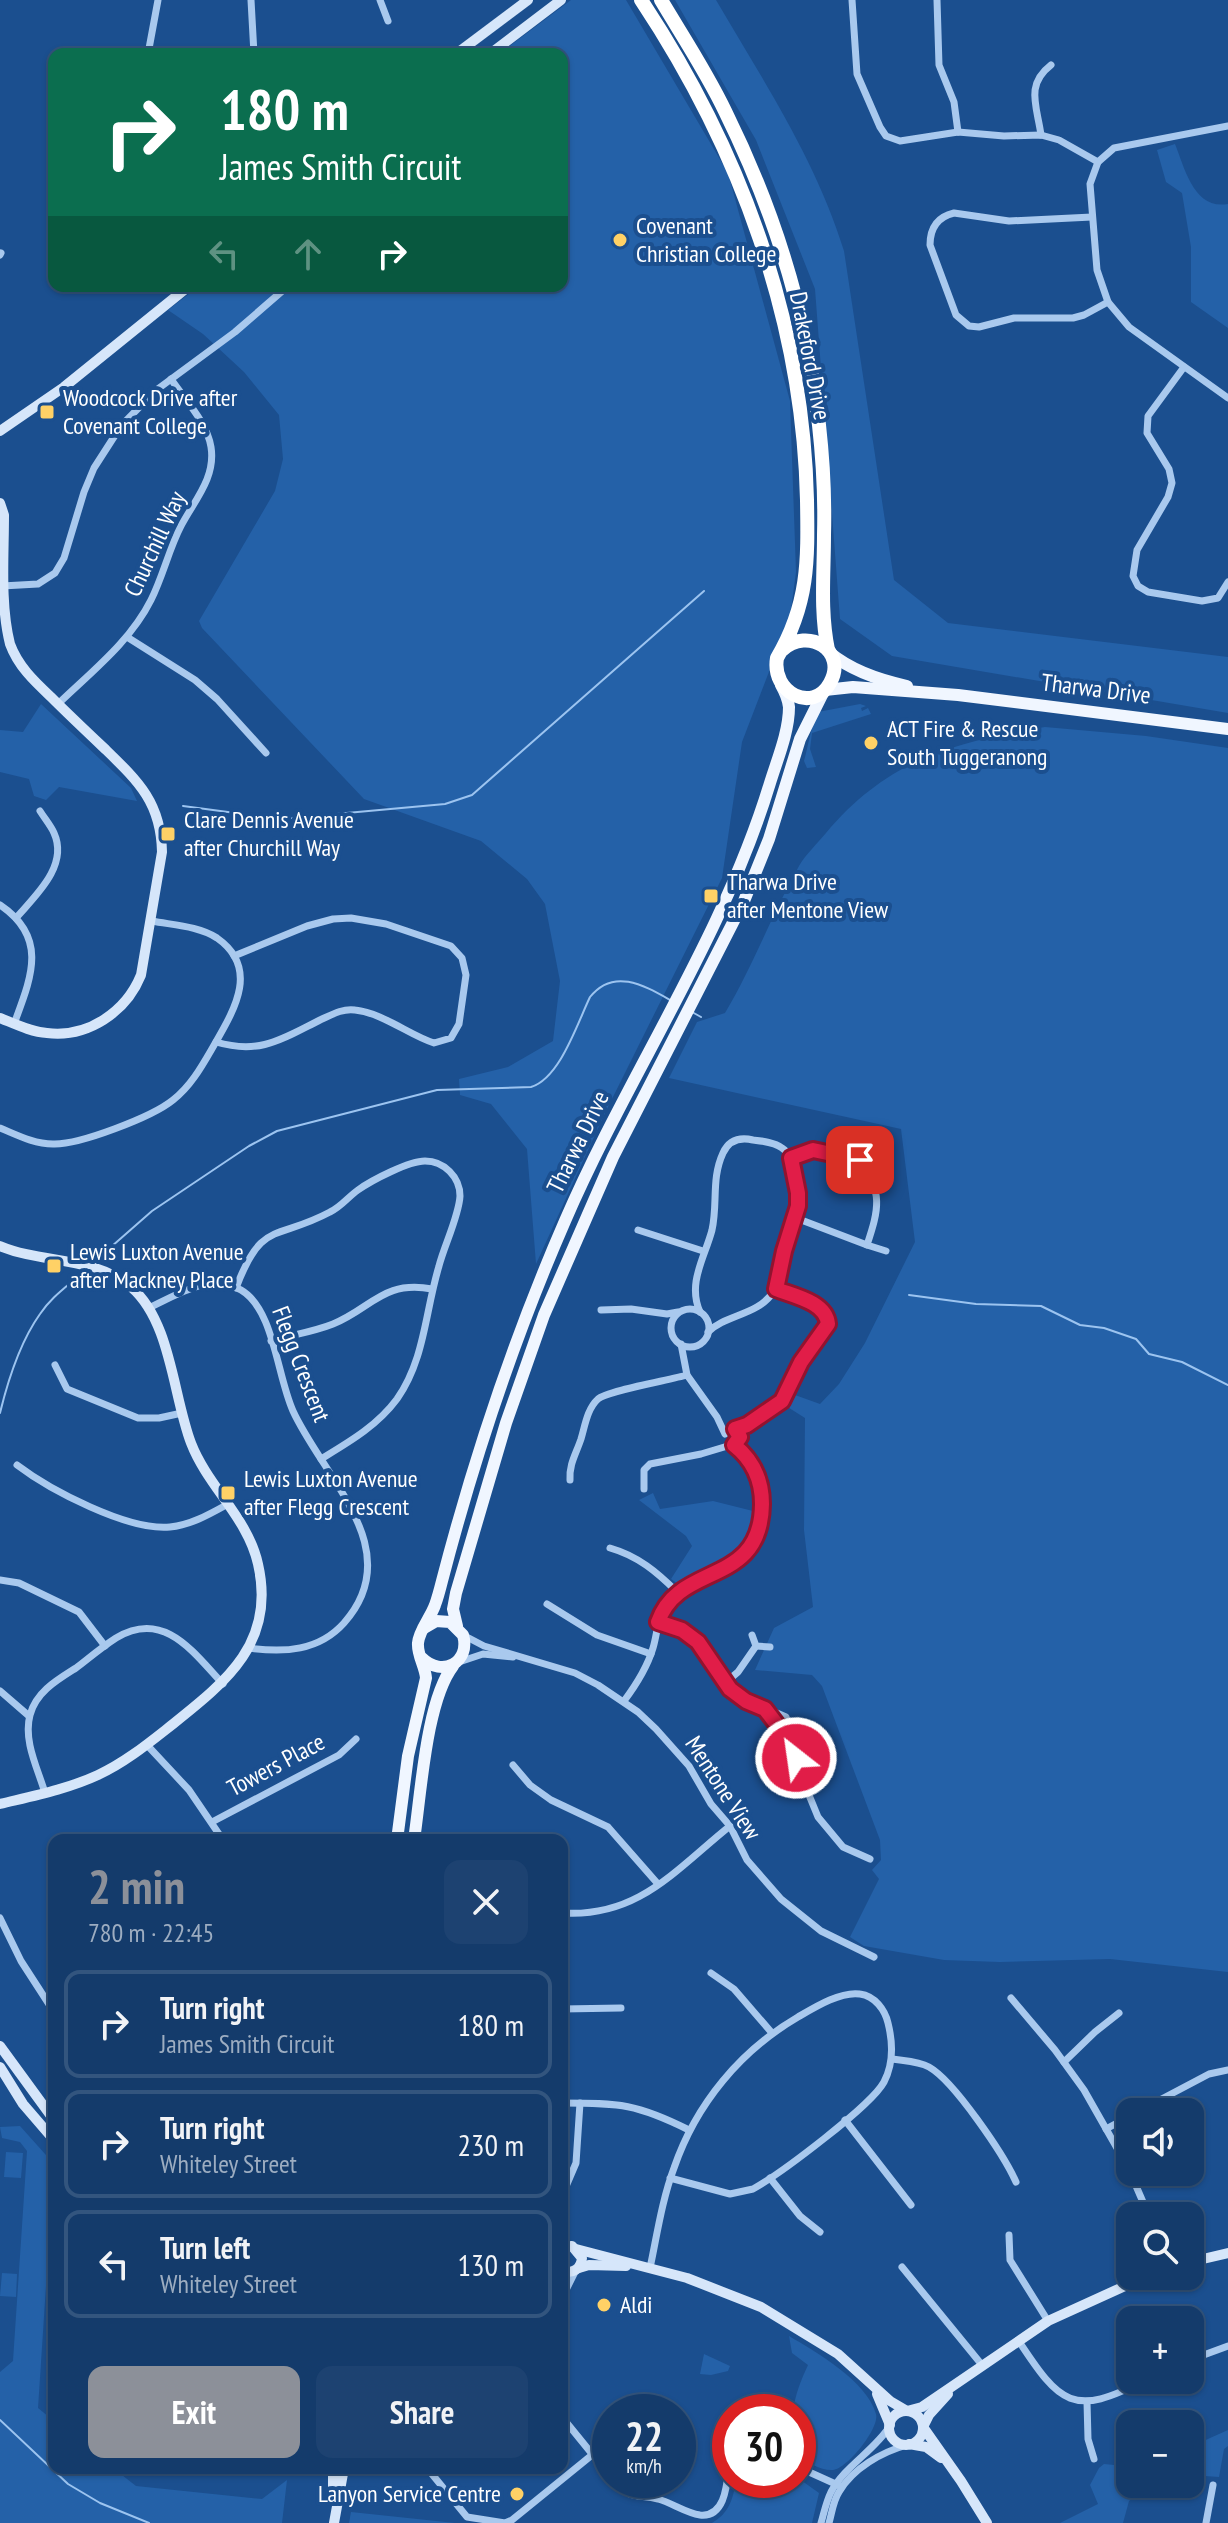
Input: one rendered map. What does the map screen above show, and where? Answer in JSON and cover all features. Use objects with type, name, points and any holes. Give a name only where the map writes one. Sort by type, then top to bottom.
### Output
[{"type":"highway","name":"Drakeford Drive","points":[[641,0],[710,119],[741,186],[759,233],[792,356],[803,433],[807,512],[805,592],[782,650]]},
{"type":"highway","name":"Drakeford Drive","points":[[661,0],[725,110],[774,225],[796,298],[819,425],[824,513],[822,605],[829,652]]},
{"type":"highway","points":[[805,639],[814,641],[829,652],[834,672],[824,690],[806,698],[796,696],[781,685],[776,667],[782,650],[805,639]]},
{"type":"main road","name":"Tharwa Drive","points":[[829,652],[840,661],[884,681],[958,695]]},
{"type":"main road","name":"Tharwa Drive","points":[[423,1629],[435,1605],[486,1430],[537,1288],[603,1139],[726,901],[763,806],[788,719],[787,696],[781,685]]},
{"type":"main road","name":"Tharwa Drive","points":[[460,1630],[453,1609],[456,1593],[485,1488],[544,1315],[613,1157],[752,884],[785,792],[800,739],[824,690],[853,687],[958,695],[1228,729]]},
{"type":"main road","points":[[398,1834],[410,1743],[426,1678],[418,1644],[423,1629],[436,1621],[450,1622],[460,1630],[465,1649],[440,1687],[432,1716],[415,1834]]},
{"type":"main road","points":[[422,1658],[436,1668],[455,1664]]},
{"type":"street","points":[[149,48],[158,0]]},
{"type":"street","points":[[251,0],[254,48]]},
{"type":"street","points":[[380,0],[388,21]]},
{"type":"street","points":[[464,48],[528,0]]},
{"type":"street","points":[[498,48],[561,0]]},
{"type":"street","points":[[852,0],[857,74],[881,131],[886,136],[900,141],[958,132],[1041,135],[1059,140],[1098,162]]},
{"type":"street","points":[[937,0],[939,65],[954,102],[958,132]]},
{"type":"street","points":[[1041,135],[1035,85],[1039,74],[1051,65]]},
{"type":"street","points":[[1228,126],[1125,145],[1110,151],[1098,162],[1090,184],[1097,270],[1108,302],[1129,327],[1228,398]]},
{"type":"street","points":[[1092,217],[1009,221],[954,213],[936,223],[930,245],[956,315],[969,326],[979,327],[1014,318],[1073,318],[1108,302]]},
{"type":"street","points":[[2,431],[50,398],[182,292]]},
{"type":"street","points":[[2,586],[38,584],[55,573],[64,558],[84,492],[107,446],[137,407],[235,332],[281,292]]},
{"type":"street","points":[[1184,367],[1148,416],[1148,437],[1169,469],[1172,483],[1168,497],[1137,550],[1133,576],[1138,586],[1148,592],[1202,601],[1218,598],[1228,582]]},
{"type":"street","name":"Churchill Way","points":[[58,704],[127,637],[152,598],[177,533],[205,485],[211,465],[211,445],[207,432],[171,379]]},
{"type":"street","points":[[0,503],[4,515],[1,620],[19,664],[138,780],[154,809],[162,836],[145,960],[136,988],[118,1010],[76,1032],[60,1034],[37,1032],[0,1018]]},
{"type":"street","points":[[127,637],[195,680],[217,699],[266,753]]},
{"type":"street","points":[[16,918],[48,881],[57,859],[55,835],[40,811]]},
{"type":"street","points":[[0,905],[27,932],[33,963],[14,1024]]},
{"type":"street","points":[[216,1042],[240,1048],[262,1047],[334,1014],[351,1010],[368,1013],[434,1043],[451,1038],[459,1024],[466,975],[460,954],[451,946],[386,924],[351,918],[325,921],[234,956]]},
{"type":"street","points":[[0,1128],[39,1143],[68,1143],[144,1116],[166,1105],[186,1089],[216,1042],[240,995],[240,972],[234,956],[207,932],[152,921]]},
{"type":"street","points":[[601,1310],[631,1309],[657,1314],[682,1310],[713,1320],[725,1320],[748,1313],[776,1289],[784,1251],[796,1218],[798,1193],[791,1158],[778,1145],[740,1138],[728,1145],[716,1171],[713,1224],[703,1251],[695,1293],[682,1310],[674,1318],[671,1327]]},
{"type":"street","points":[[791,1158],[813,1150],[860,1160],[874,1179],[877,1206],[867,1245]]},
{"type":"street","points":[[149,1308],[205,1284],[224,1284],[236,1288],[251,1253],[270,1234],[322,1216],[375,1180],[417,1161],[444,1166],[451,1173],[460,1193],[432,1289],[420,1352],[396,1400],[368,1430],[321,1459]]},
{"type":"street","points":[[796,1218],[886,1251]]},
{"type":"street","points":[[638,1230],[703,1251]]},
{"type":"street","points":[[0,1246],[110,1273],[132,1287],[149,1308],[161,1334],[182,1413],[201,1465],[247,1533],[259,1567],[260,1605],[249,1648],[223,1684],[147,1745],[98,1775],[0,1804]]},
{"type":"street","name":"Flegg Crescent","points":[[236,1288],[255,1301],[261,1311],[293,1413],[355,1516],[365,1539],[368,1574],[361,1600],[340,1627],[316,1644],[291,1651],[249,1648]]},
{"type":"street","points":[[271,1341],[332,1324],[376,1297],[392,1291],[432,1289]]},
{"type":"street","points":[[715,1449],[733,1433],[782,1401],[801,1362],[828,1324],[826,1313],[818,1307],[776,1289]]},
{"type":"street","points":[[695,1293],[708,1323],[708,1332]]},
{"type":"street","points":[[657,1314],[671,1327],[674,1337],[681,1344],[699,1344]]},
{"type":"street","points":[[687,1374],[691,1357],[699,1344],[708,1332],[725,1320]]},
{"type":"street","points":[[624,1701],[646,1667],[665,1605],[677,1592],[728,1568],[738,1560],[754,1538],[762,1515],[758,1475],[733,1433],[717,1417],[687,1374],[681,1344]]},
{"type":"street","points":[[55,1365],[67,1389],[138,1418],[182,1413]]},
{"type":"street","points":[[570,1480],[571,1462],[589,1412],[598,1399],[609,1392],[638,1388],[687,1374]]},
{"type":"street","points":[[732,1445],[733,1433]]},
{"type":"street","points":[[644,1489],[644,1470],[650,1464],[732,1445],[747,1456]]},
{"type":"street","points":[[17,1465],[38,1481],[139,1525],[174,1527],[191,1523],[228,1504]]},
{"type":"street","points":[[610,1548],[629,1553],[660,1574],[677,1592]]},
{"type":"street","points":[[0,1580],[19,1583],[79,1612],[105,1646]]},
{"type":"street","points":[[547,1604],[597,1635],[651,1654]]},
{"type":"street","points":[[658,1622],[693,1637],[725,1683],[740,1697],[786,1717],[805,1788],[818,1817],[843,1847],[870,1859]]},
{"type":"street","points":[[45,1793],[29,1741],[29,1716],[44,1691],[105,1646],[132,1631],[158,1630],[171,1634],[188,1646],[223,1684]]},
{"type":"street","name":"Mentone View","points":[[460,1630],[484,1646],[575,1673],[624,1701],[674,1747],[730,1826],[747,1860],[781,1899],[821,1931],[874,1957]]},
{"type":"street","points":[[752,1635],[756,1646]]},
{"type":"street","points":[[725,1683],[738,1672],[756,1646]]},
{"type":"street","points":[[756,1646],[770,1647]]},
{"type":"street","name":"Mentone View","points":[[455,1664],[483,1654],[528,1659]]},
{"type":"street","points":[[0,1691],[29,1716]]},
{"type":"street","name":"Towers Place","points":[[212,1822],[339,1755],[356,1739]]},
{"type":"street","points":[[147,1745],[181,1781],[219,1834]]},
{"type":"street","points":[[513,1765],[530,1785],[551,1800],[608,1827],[658,1884]]},
{"type":"street","points":[[568,1913],[610,1911],[635,1900],[730,1826]]},
{"type":"street","points":[[0,1918],[21,1961],[48,2003]]},
{"type":"street","points":[[711,1973],[734,1989],[772,2033]]},
{"type":"street","points":[[647,2268],[670,2178],[689,2130],[731,2070],[772,2033],[832,2000],[849,1994],[864,1995],[877,2002],[886,2016],[892,2059],[879,2090],[845,2120],[753,2189],[730,2194],[670,2178]]},
{"type":"street","points":[[1011,1998],[1064,2062],[1116,2147]]},
{"type":"street","points":[[568,2009],[621,2008]]},
{"type":"street","points":[[1064,2062],[1119,2013]]},
{"type":"street","points":[[0,2046],[48,2112]]},
{"type":"street","points":[[892,2059],[925,2065],[941,2076],[1004,2156],[1016,2182]]},
{"type":"street","points":[[0,2067],[23,2104],[48,2133]]},
{"type":"street","points":[[1164,2098],[1209,2074],[1228,2070]]},
{"type":"street","points":[[568,2103],[626,2104],[643,2108],[689,2130]]},
{"type":"street","points":[[568,2182],[576,2163],[580,2103]]},
{"type":"street","points":[[845,2120],[911,2205]]},
{"type":"street","points":[[1106,2129],[1116,2124]]},
{"type":"street","points":[[770,2178],[800,2216],[820,2232]]},
{"type":"street","points":[[1009,2235],[1010,2260],[1048,2321]]},
{"type":"street","points":[[568,2246],[725,2291],[770,2312],[838,2354],[890,2401],[916,2414],[987,2523]]},
{"type":"street","points":[[568,2285],[582,2258],[576,2249]]},
{"type":"street","points":[[1204,2259],[1228,2253]]},
{"type":"street","points":[[568,2270],[589,2265],[647,2268]]},
{"type":"street","points":[[902,2267],[982,2365]]},
{"type":"street","points":[[821,2523],[828,2498],[881,2440],[896,2415],[922,2407],[1048,2321],[1116,2290]]},
{"type":"street","points":[[1018,2340],[1040,2374],[1053,2389],[1069,2399],[1087,2402],[1119,2394]]},
{"type":"street","points":[[1204,2355],[1228,2346]]},
{"type":"street","points":[[829,2523],[838,2486],[881,2454],[920,2437],[929,2415],[960,2381]]},
{"type":"street","points":[[870,2382],[884,2406],[894,2438],[926,2447],[949,2464]]},
{"type":"street","points":[[1087,2402],[1088,2439],[1094,2459]]},
{"type":"street","points":[[568,2425],[592,2455],[568,2474]]},
{"type":"street","points":[[331,2523],[333,2474]]},
{"type":"street","points":[[331,2523],[343,2474]]},
{"type":"street","points":[[432,2474],[467,2517],[505,2523],[568,2474]]},
{"type":"street","points":[[816,2476],[838,2486]]},
{"type":"street","points":[[1206,2523],[1213,2485]]},
{"type":"street","points":[[655,2498],[698,2514],[709,2514],[723,2498]]},
{"type":"shaded area","points":[[571,0],[626,0],[728,173],[790,401],[796,572],[790,617],[742,742],[722,878],[605,1113],[536,1264],[527,1149],[491,1104],[460,1095],[459,1079],[508,1067],[553,1041],[560,981],[545,904],[527,879],[481,841],[364,799],[202,628],[199,621],[275,491],[283,459],[279,415],[244,372],[203,334],[168,310],[191,292],[568,292],[568,48],[507,48]]},
{"type":"shaded area","points":[[675,0],[716,0],[788,122],[832,217],[844,251],[894,580],[948,623],[1228,657],[1228,713],[892,656],[840,619],[815,289],[756,140]]},
{"type":"shaded area","points":[[1175,144],[1187,176],[1199,194],[1207,201],[1228,204],[1228,328],[1191,302],[1191,247],[1182,193],[1166,182],[1157,150]]},
{"type":"shaded area","points":[[41,704],[131,788],[137,801],[59,787],[46,800],[34,796],[29,779],[0,772],[0,730],[23,732]]},
{"type":"shaded area","points":[[860,704],[866,706],[861,708],[862,711],[868,708],[871,714],[812,733],[810,749],[816,767],[807,768],[804,761],[811,731],[818,712]]},
{"type":"shaded area","points":[[1045,727],[1146,736],[1228,748],[1228,1972],[1110,1959],[944,1960],[864,1946],[850,1937],[879,1879],[872,1870],[881,1860],[880,1840],[822,1686],[812,1675],[755,1670],[774,1628],[813,1607],[804,1530],[805,1418],[786,1406],[795,1395],[820,1404],[839,1384],[865,1343],[915,1242],[901,1129],[669,1078],[697,1022],[725,1013],[799,866],[849,808],[898,771],[924,758],[981,740]]},
{"type":"shaded area","points":[[653,1493],[660,1509],[713,1501],[757,1512],[747,1539],[730,1561],[678,1584],[671,1579],[692,1546],[686,1536],[639,1500]]},
{"type":"shaded area","points":[[20,2126],[48,2157],[48,2256],[38,2408],[48,2416],[48,2474],[121,2474],[136,2486],[262,2499],[287,2480],[282,2523],[0,2523],[0,2372],[13,2361],[27,2151],[20,2142],[2,2138],[0,2127]]},
{"type":"shaded area","points":[[6,2152],[23,2153],[21,2178],[4,2177]]},
{"type":"shaded area","points":[[2,2273],[17,2274],[16,2297],[0,2296]]},
{"type":"shaded area","points":[[789,2336],[852,2379],[871,2402],[876,2414],[868,2438],[854,2456],[839,2468],[833,2470],[816,2466],[816,2394],[797,2394],[808,2365],[792,2353]]},
{"type":"shaded area","points":[[704,2354],[730,2366],[728,2371],[700,2374]]},
{"type":"shaded area","points":[[1228,2430],[1228,2446],[1224,2449],[1219,2477],[1204,2476],[1204,2441]]},
{"type":"shaded area","points":[[1104,2464],[1114,2465],[1116,2498],[1133,2498],[1123,2523],[1060,2523],[1098,2504],[1090,2485]]},
{"type":"shaded area","points":[[816,2491],[819,2493],[812,2523],[712,2523],[732,2498],[816,2498]]},
{"type":"shaded area","points":[[351,2512],[455,2523],[349,2523]]},
{"type":"waterway","points":[[183,806],[281,819],[445,804],[472,795],[704,591]]},
{"type":"waterway","points":[[103,1254],[152,1211],[249,1146],[277,1131],[437,1090],[531,1087],[541,1082],[559,1062],[590,997],[609,983],[619,981],[641,985],[672,1001]]},
{"type":"waterway","points":[[692,1012],[701,1017]]},
{"type":"waterway","points":[[0,1413],[26,1337],[47,1304],[75,1279]]},
{"type":"waterway","points":[[909,1295],[976,1304],[1041,1306],[1080,1325],[1104,1328],[1136,1339],[1149,1354],[1182,1362],[1228,1385]]},
{"type":"waterway","points":[[0,2420],[48,2465]]},
{"type":"waterway","points":[[57,2474],[100,2503],[149,2523]]},
{"type":"place","name":"Covenant Christian College","points":[[620,240]]},
{"type":"place","name":"Woodcock Drive after Covenant College","points":[[47,412]]},
{"type":"place","name":"ACT Fire & Rescue South Tuggeranong","points":[[871,743]]},
{"type":"place","name":"Clare Dennis Avenue after Churchill Way","points":[[168,834]]},
{"type":"place","name":"Tharwa Drive after Mentone View","points":[[711,896]]},
{"type":"place","name":"Lewis Luxton Avenue after Mackney Place","points":[[54,1266]]},
{"type":"place","name":"Lewis Luxton Avenue after Flegg Crescent","points":[[228,1493]]},
{"type":"place","name":"Aldi","points":[[604,2305]]},
{"type":"place","name":"Lanyon Service Centre","points":[[517,2494]]},
{"type":"route","points":[[796,1758],[791,1738],[785,1730],[765,1709],[746,1701],[730,1689],[693,1637],[658,1622],[665,1605],[684,1586],[728,1568],[752,1543],[762,1515],[761,1490],[751,1462],[734,1445],[740,1437],[735,1429],[747,1425],[782,1401],[801,1362],[827,1329],[826,1313],[776,1289],[798,1206],[791,1158],[804,1152],[822,1150],[860,1160]]}]
